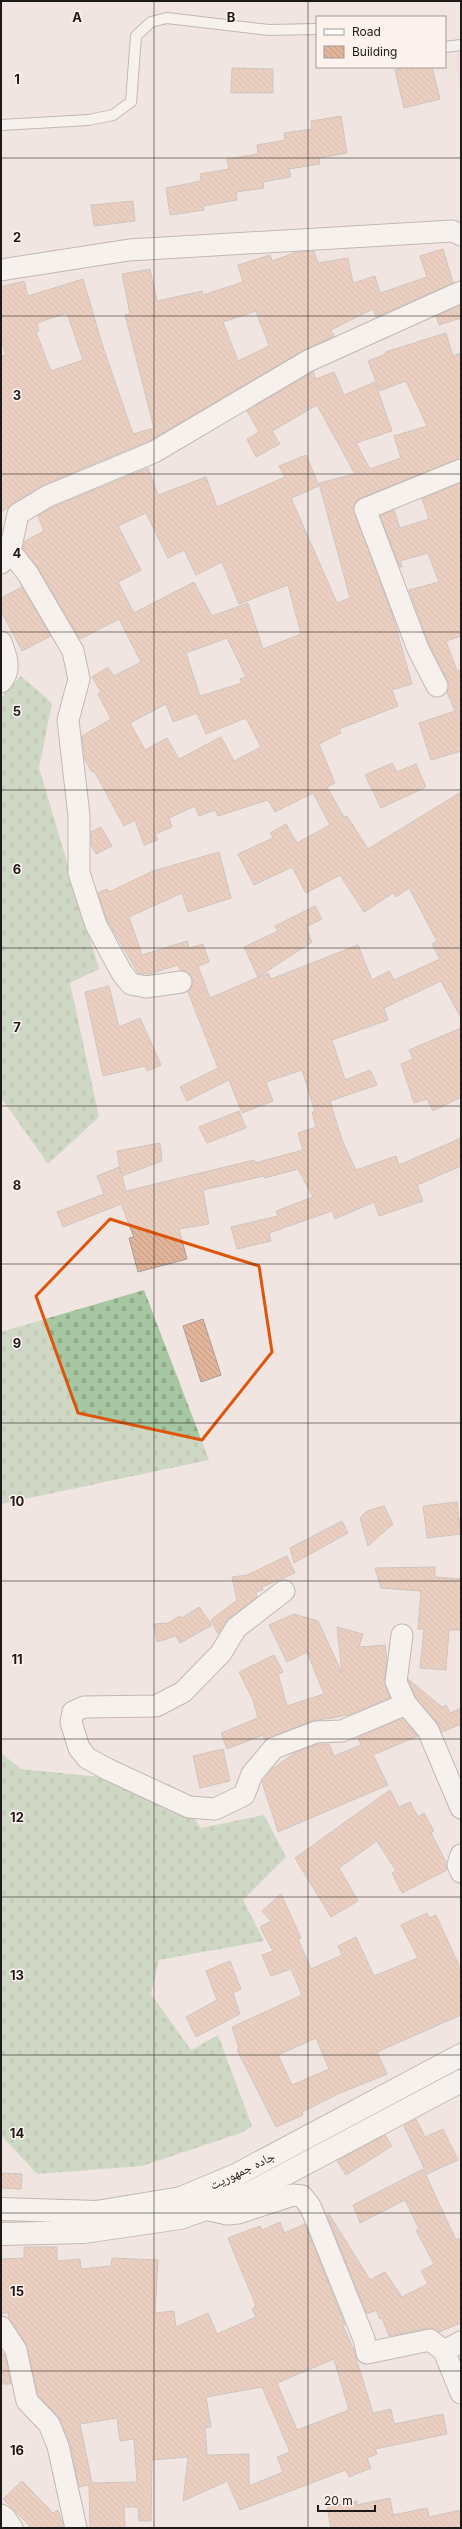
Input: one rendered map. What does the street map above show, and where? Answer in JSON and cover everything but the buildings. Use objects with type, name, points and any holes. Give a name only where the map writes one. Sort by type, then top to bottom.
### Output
[{"type":"main road","name":"جاده جمهوریت","points":[[1,2209],[96,2212],[181,2198],[236,2175],[461,2055]]},
{"type":"main road","name":"جاده جمهوریت","points":[[1,2234],[84,2232],[180,2218],[246,2195],[461,2081]]},
{"type":"street","points":[[1,270],[129,250],[452,230],[461,235]]},
{"type":"street","points":[[181,982],[146,987],[131,984],[122,973],[96,925],[79,873],[79,816],[68,720],[79,679],[73,651],[28,574],[5,557],[18,514],[48,496],[154,452],[308,361],[461,292]]},
{"type":"street","points":[[437,686],[418,650],[365,509],[461,470]]},
{"type":"street","points":[[1,642],[8,664],[5,677],[1,682]]},
{"type":"street","points":[[284,1591],[236,1628],[221,1653],[183,1692],[156,1706],[84,1707],[73,1712],[71,1722],[78,1748],[88,1758],[107,1769],[189,1807],[215,1809],[244,1795],[252,1774],[274,1748],[316,1732],[342,1731],[406,1704]]},
{"type":"street","points":[[402,1635],[396,1682],[406,1704],[428,1730],[461,1808]]},
{"type":"street","points":[[461,1855],[458,1865],[461,1872]]},
{"type":"street","points":[[205,2209],[227,2214],[238,2213],[293,2195],[302,2196],[310,2206],[318,2225],[368,2353],[430,2340],[452,2346],[461,2393]]},
{"type":"street","points":[[1,2327],[16,2350],[27,2401],[49,2424],[58,2446],[76,2528]]},
{"type":"street","points":[[1,2515],[12,2528]]},
{"type":"lane","points":[[1,125],[89,120],[113,115],[131,102],[136,36],[152,22],[167,18],[269,30],[316,29]]},
{"type":"lane","points":[[446,47],[461,45]]},
{"type":"highlighted area","points":[[110,1219],[259,1266],[272,1352],[202,1440],[78,1413],[36,1296]]},
{"type":"shaded area","points":[[461,43],[461,93],[455,63]]},
{"type":"green space","points":[[21,676],[52,703],[39,768],[99,969],[70,983],[99,1117],[48,1164],[2,1099],[1,1094],[1,698]]},
{"type":"green space","points":[[144,1290],[209,1460],[1,1504],[1,1332]]},
{"type":"green space","points":[[1,1753],[21,1769],[170,1784],[201,1828],[264,1815],[286,1857],[243,1900],[264,1941],[159,1960],[151,1994],[191,2050],[218,2035],[252,2126],[241,2133],[142,2166],[37,2174],[1,2135]]}]
